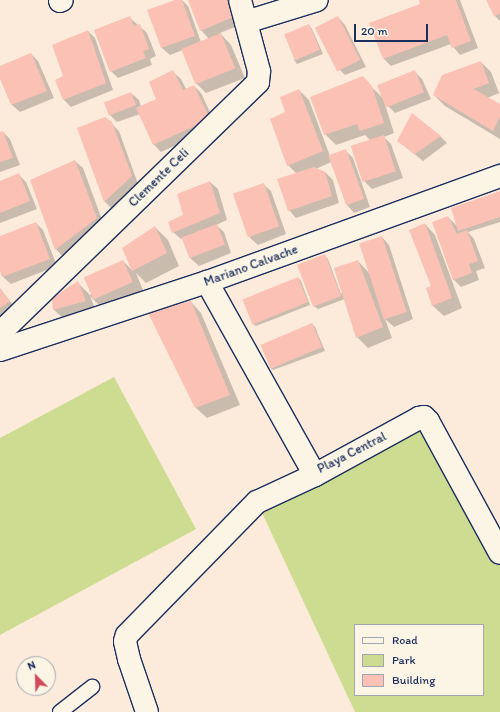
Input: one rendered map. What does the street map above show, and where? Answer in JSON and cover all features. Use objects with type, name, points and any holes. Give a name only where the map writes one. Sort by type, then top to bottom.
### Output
[{"type":"street","name":"Clemente Celi","points":[[0,333],[256,85],[259,80],[259,71],[240,0]]},
{"type":"street","points":[[246,22],[317,0]]},
{"type":"street","name":"Mariano Calvache","points":[[0,350],[207,282],[500,176]]},
{"type":"street","name":"Playa Central","points":[[207,282],[315,475],[424,417],[500,553]]},
{"type":"street","points":[[147,712],[128,659],[125,637],[257,502],[315,475]]},
{"type":"lane","points":[[60,712],[92,687]]},
{"type":"green space","points":[[114,377],[196,529],[0,635],[0,438]]},
{"type":"green space","points":[[428,421],[500,559],[500,712],[355,712],[257,502]]},
{"type":"building","points":[[175,0],[182,0],[195,36],[161,48],[147,10]]},
{"type":"building","points":[[188,0],[232,0],[238,15],[200,31]]},
{"type":"building","points":[[419,0],[456,0],[471,41],[452,48],[447,35],[383,59],[369,23],[420,4]]},
{"type":"building","points":[[486,0],[500,0],[500,14],[494,16]]},
{"type":"building","points":[[130,16],[134,26],[140,24],[149,49],[143,51],[146,58],[110,72],[94,30]]},
{"type":"building","points":[[338,16],[360,60],[337,71],[315,28]]},
{"type":"building","points":[[309,24],[320,50],[295,60],[284,35]]},
{"type":"building","points":[[88,30],[106,83],[63,100],[55,80],[63,76],[52,45]]},
{"type":"building","points":[[221,33],[235,68],[195,84],[181,49]]},
{"type":"building","points":[[31,53],[47,91],[11,105],[0,79],[0,66]]},
{"type":"building","points":[[481,61],[489,83],[474,89],[500,104],[500,117],[493,131],[433,95],[442,75]]},
{"type":"building","points":[[173,70],[183,90],[194,85],[210,119],[153,145],[136,108],[156,99],[149,82]]},
{"type":"building","points":[[415,70],[424,92],[386,108],[377,85]]},
{"type":"building","points":[[363,76],[372,86],[384,123],[360,131],[357,124],[324,135],[310,97]]},
{"type":"building","points":[[299,89],[323,151],[287,166],[270,119],[285,112],[280,97]]},
{"type":"building","points":[[131,92],[136,105],[109,115],[104,102]]},
{"type":"building","points":[[412,113],[441,136],[415,154],[397,141]]},
{"type":"building","points":[[105,117],[112,122],[132,176],[104,202],[77,128]]},
{"type":"building","points":[[3,131],[13,158],[0,162],[0,132]]},
{"type":"building","points":[[384,135],[396,171],[362,182],[351,146]]},
{"type":"building","points":[[346,149],[364,199],[346,205],[328,155]]},
{"type":"building","points":[[75,160],[97,218],[55,250],[30,180]]},
{"type":"building","points":[[314,167],[325,172],[332,196],[288,211],[277,179]]},
{"type":"building","points":[[19,173],[30,201],[0,213],[0,181]]},
{"type":"building","points":[[210,181],[220,213],[172,233],[168,222],[183,215],[177,194]]},
{"type":"building","points":[[264,183],[279,226],[248,237],[233,194]]},
{"type":"building","points":[[500,191],[500,217],[458,231],[451,208]]},
{"type":"building","points":[[448,216],[457,234],[467,230],[478,261],[469,264],[472,273],[453,280],[432,222]]},
{"type":"building","points":[[36,222],[50,259],[2,277],[0,271],[0,236]]},
{"type":"building","points":[[425,223],[452,298],[432,306],[426,288],[431,286],[409,230]]},
{"type":"building","points":[[217,224],[225,245],[189,258],[182,238]]},
{"type":"building","points":[[155,226],[167,253],[132,271],[122,248]]},
{"type":"building","points":[[382,236],[407,312],[384,320],[359,243]]},
{"type":"building","points":[[325,254],[341,296],[313,307],[297,265]]},
{"type":"building","points":[[123,260],[133,282],[93,299],[84,277]]},
{"type":"building","points":[[358,260],[383,327],[356,338],[334,268]]},
{"type":"building","points":[[298,277],[308,302],[252,325],[242,299]]},
{"type":"building","points":[[78,281],[86,301],[53,310],[52,298]]},
{"type":"building","points":[[0,289],[10,301],[0,308]]},
{"type":"building","points":[[191,301],[230,395],[195,408],[148,313]]},
{"type":"building","points":[[312,323],[322,347],[271,369],[260,345]]}]
